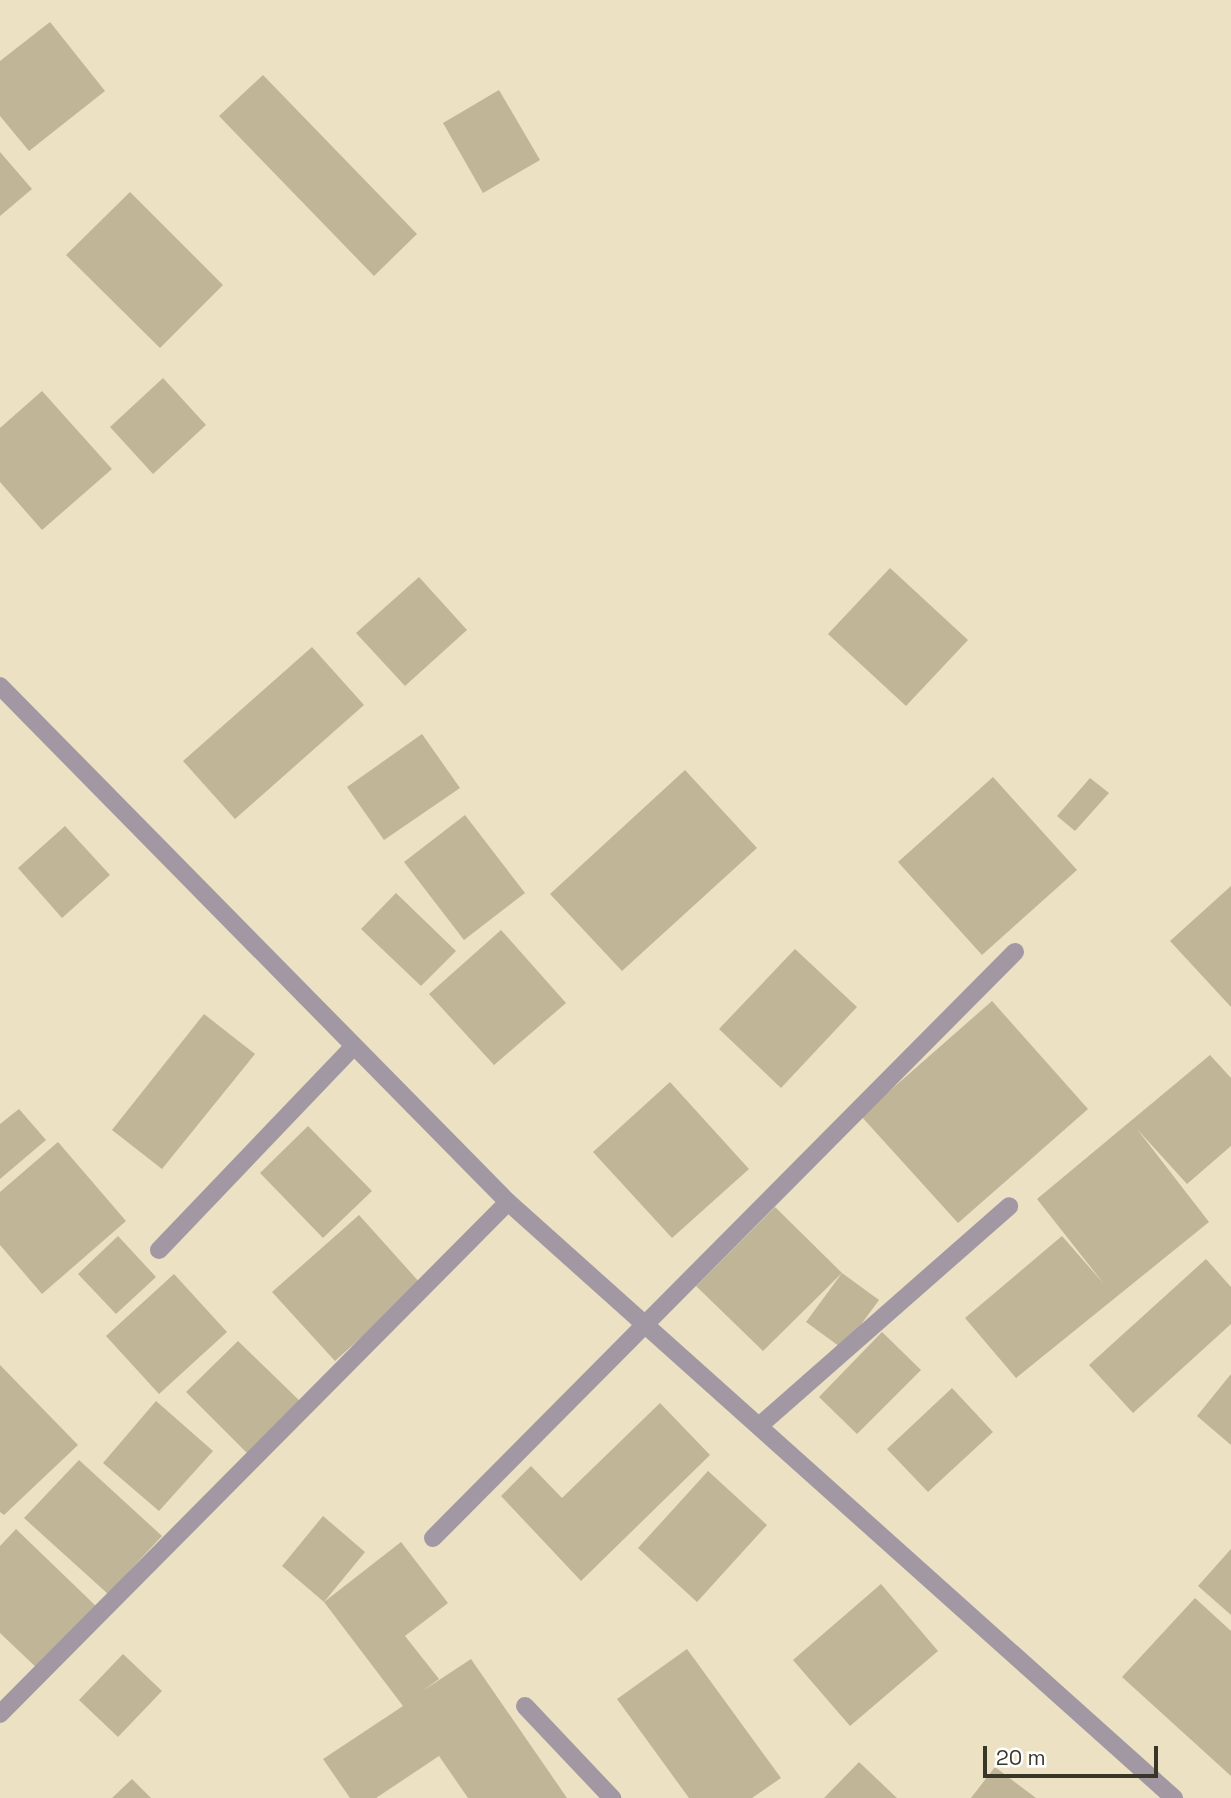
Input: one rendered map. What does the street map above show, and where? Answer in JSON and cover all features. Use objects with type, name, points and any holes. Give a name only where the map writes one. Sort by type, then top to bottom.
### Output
[{"type":"street","points":[[0,686],[508,1202],[1174,1798]]},
{"type":"street","points":[[433,1538],[642,1322],[1015,952]]},
{"type":"street","points":[[159,1250],[353,1046]]},
{"type":"street","points":[[0,1714],[508,1202]]},
{"type":"street","points":[[759,1426],[1009,1206]]},
{"type":"street","points":[[525,1706],[612,1798]]},
{"type":"building","points":[[50,22],[105,91],[29,151],[0,116],[0,61]]},
{"type":"building","points":[[263,75],[417,234],[374,276],[219,116]]},
{"type":"building","points":[[499,90],[540,160],[483,193],[443,123]]},
{"type":"building","points":[[0,152],[32,189],[0,216]]},
{"type":"building","points":[[130,192],[223,285],[160,348],[66,255]]},
{"type":"building","points":[[163,378],[206,425],[153,474],[110,427]]},
{"type":"building","points":[[42,391],[112,469],[42,530],[0,482],[0,428]]},
{"type":"building","points":[[890,568],[968,640],[906,706],[828,634]]},
{"type":"building","points":[[419,577],[467,630],[405,686],[356,633]]},
{"type":"building","points":[[312,647],[364,705],[235,819],[183,761]]},
{"type":"building","points":[[422,734],[460,788],[384,840],[347,787]]},
{"type":"building","points":[[685,770],[757,848],[622,971],[550,894]]},
{"type":"building","points":[[993,777],[1077,870],[982,955],[898,862]]},
{"type":"building","points":[[1090,778],[1109,793],[1075,831],[1057,816]]},
{"type":"building","points":[[465,815],[525,893],[464,940],[404,862]]},
{"type":"building","points":[[65,826],[110,875],[62,918],[18,868]]},
{"type":"building","points":[[1231,886],[1231,1007],[1170,941]]},
{"type":"building","points":[[396,893],[456,951],[421,986],[361,929]]},
{"type":"building","points":[[501,930],[566,1003],[494,1065],[429,994]]},
{"type":"building","points":[[795,949],[857,1007],[781,1088],[719,1029]]},
{"type":"building","points":[[992,1001],[1088,1109],[958,1223],[861,1116]]},
{"type":"building","points":[[204,1014],[255,1054],[162,1169],[112,1130]]},
{"type":"building","points":[[1210,1055],[1231,1078],[1231,1146],[1187,1184],[1137,1129],[1209,1222],[1016,1378],[965,1318],[1062,1236],[1104,1284],[1037,1199]]},
{"type":"building","points":[[670,1082],[749,1169],[672,1238],[593,1152]]},
{"type":"building","points":[[19,1109],[46,1140],[0,1179],[0,1124]]},
{"type":"building","points":[[308,1126],[372,1191],[323,1238],[260,1173]]},
{"type":"building","points":[[58,1142],[126,1221],[42,1294],[0,1245],[0,1192]]},
{"type":"building","points":[[775,1207],[842,1273],[763,1351],[696,1286]]},
{"type":"building","points":[[359,1215],[421,1284],[335,1361],[272,1292]]},
{"type":"building","points":[[118,1236],[156,1277],[116,1314],[78,1274]]},
{"type":"building","points":[[1206,1259],[1231,1287],[1231,1324],[1133,1413],[1089,1365]]},
{"type":"building","points":[[842,1273],[879,1300],[843,1349],[806,1322]]},
{"type":"building","points":[[174,1274],[227,1332],[159,1394],[106,1336]]},
{"type":"building","points":[[882,1332],[921,1370],[857,1434],[819,1397]]},
{"type":"building","points":[[238,1341],[305,1406],[253,1459],[186,1392]]},
{"type":"building","points":[[0,1365],[78,1445],[4,1515],[0,1512]]},
{"type":"building","points":[[1231,1374],[1231,1445],[1197,1416]]},
{"type":"building","points":[[952,1388],[993,1432],[928,1492],[887,1449]]},
{"type":"building","points":[[156,1401],[213,1451],[159,1511],[103,1463]]},
{"type":"building","points":[[660,1403],[710,1455],[581,1581],[501,1496],[531,1466],[562,1498]]},
{"type":"building","points":[[79,1460],[162,1536],[108,1594],[24,1518]]},
{"type":"building","points":[[708,1471],[767,1525],[697,1602],[638,1548]]},
{"type":"building","points":[[323,1516],[365,1552],[324,1602],[282,1566]]},
{"type":"building","points":[[16,1529],[99,1609],[40,1671],[0,1633],[0,1546]]},
{"type":"building","points":[[401,1542],[448,1603],[405,1636],[439,1679],[421,1692],[471,1659],[567,1798],[468,1798],[439,1756],[376,1798],[350,1798],[323,1759],[403,1706],[324,1602]]},
{"type":"building","points":[[1231,1549],[1231,1615],[1198,1586]]},
{"type":"building","points":[[881,1584],[938,1651],[850,1726],[793,1660]]},
{"type":"building","points":[[1195,1598],[1231,1631],[1231,1776],[1122,1677]]},
{"type":"building","points":[[687,1649],[781,1778],[752,1798],[689,1798],[617,1699]]},
{"type":"building","points":[[123,1654],[162,1691],[118,1737],[79,1700]]},
{"type":"building","points":[[859,1762],[897,1798],[824,1798]]},
{"type":"building","points":[[995,1767],[1036,1798],[971,1798]]},
{"type":"building","points":[[132,1779],[151,1798],[112,1798]]}]
